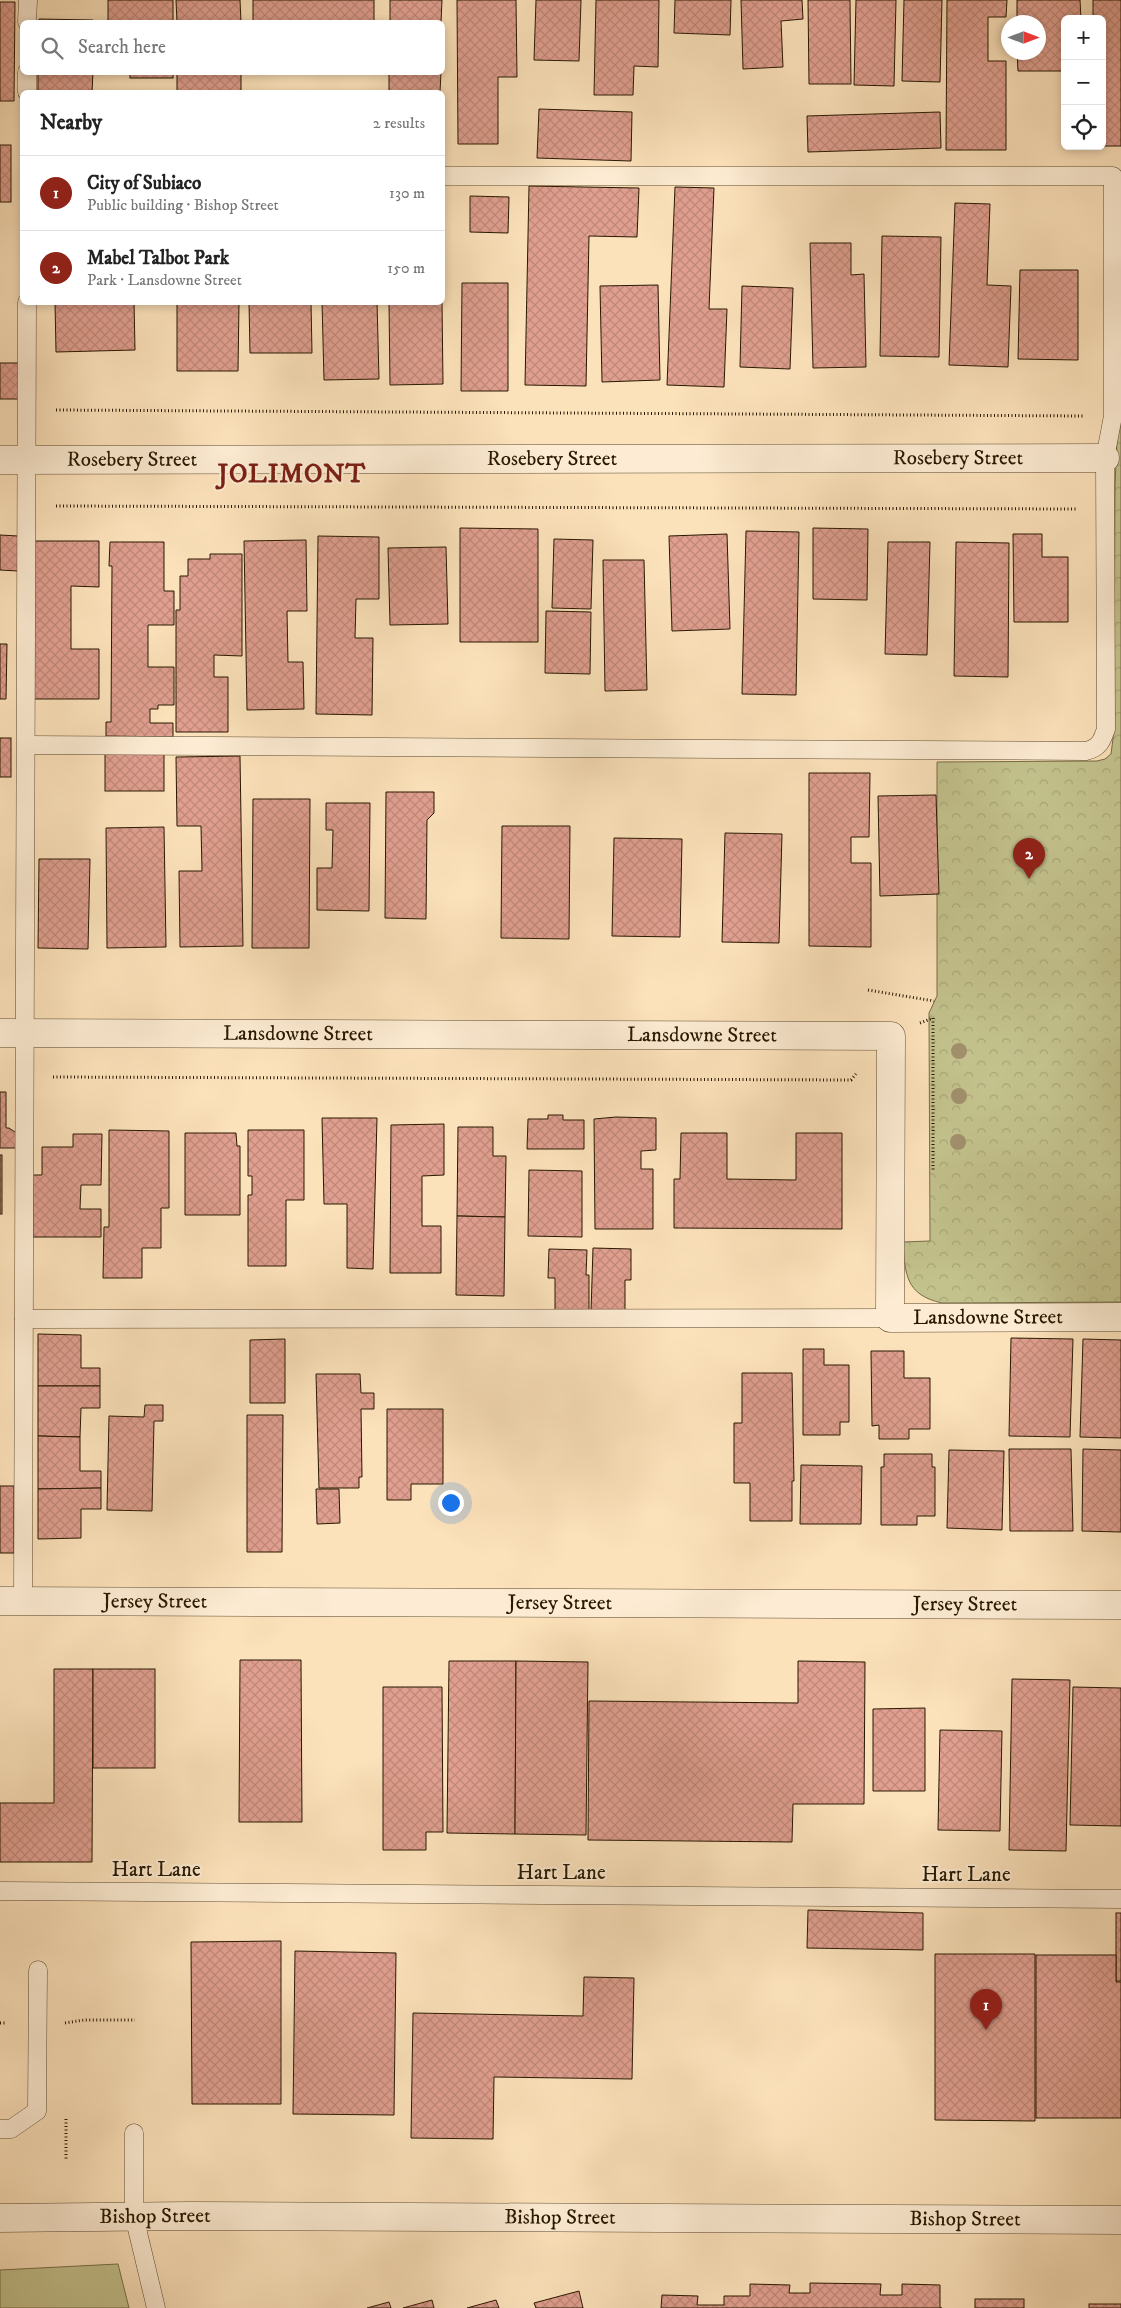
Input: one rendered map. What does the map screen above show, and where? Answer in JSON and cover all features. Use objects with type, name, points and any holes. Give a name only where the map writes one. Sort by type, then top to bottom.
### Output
[{"type":"street","name":"Rosebery Street","points":[[13,460],[1105,458]]},
{"type":"street","name":"Lansdowne Street","points":[[12,1033],[891,1036],[890,1318],[1121,1317]]},
{"type":"street","name":"Jersey Street","points":[[12,1601],[1121,1605]]},
{"type":"street","name":"Bishop Street","points":[[0,2218],[134,2216],[1121,2220]]},
{"type":"lane","points":[[28,0],[28,20]]},
{"type":"lane","points":[[27,75],[27,90]]},
{"type":"lane","points":[[26,745],[1086,751],[1095,749],[1102,741],[1106,729],[1105,458],[1112,416],[1113,176],[445,176]]},
{"type":"lane","points":[[12,1601],[24,1319],[24,1077],[12,1033],[26,745],[26,505],[13,460],[26,410],[27,305]]},
{"type":"lane","points":[[24,1319],[890,1318]]},
{"type":"lane","name":"Hart Lane","points":[[0,1891],[1121,1899]]},
{"type":"lane","points":[[0,2129],[11,2129],[37,2111],[38,1970]]},
{"type":"lane","points":[[134,2133],[134,2216],[156,2308]]},
{"type":"path","points":[[26,410],[1112,416]]},
{"type":"path","points":[[26,505],[1105,509]]},
{"type":"path","points":[[868,990],[934,1001]]},
{"type":"path","points":[[24,1077],[851,1080],[891,1036],[933,1018],[933,1171]]},
{"type":"path","points":[[60,2023],[84,2020],[135,2020]]},
{"type":"path","points":[[0,2023],[5,2023]]},
{"type":"green space","points":[[1121,421],[1121,1302],[942,1303],[921,1295],[914,1289],[907,1274],[903,1242],[930,1241],[929,1013],[937,996],[937,762],[1097,761],[1105,759],[1111,754],[1114,731],[1115,487],[1117,439]]},
{"type":"green space","points":[[118,2264],[129,2308],[0,2308],[0,2270]]},
{"type":"building","points":[[108,0],[173,0],[173,20],[108,20]]},
{"type":"building","points":[[176,0],[240,0],[241,20],[177,20]]},
{"type":"building","points":[[253,0],[374,0],[374,20],[253,20]]},
{"type":"building","points":[[390,0],[442,0],[441,20],[390,20]]},
{"type":"building","points":[[457,0],[516,0],[517,77],[498,77],[498,144],[458,144]]},
{"type":"building","points":[[536,0],[581,0],[579,61],[534,60]]},
{"type":"building","points":[[596,0],[659,0],[658,67],[634,66],[633,95],[594,95]]},
{"type":"building","points":[[675,0],[731,0],[730,35],[674,33]]},
{"type":"building","points":[[741,0],[802,0],[803,19],[781,21],[783,67],[743,69]]},
{"type":"building","points":[[808,0],[850,0],[851,84],[809,84]]},
{"type":"building","points":[[856,0],[896,0],[894,86],[854,85]]},
{"type":"building","points":[[904,0],[942,0],[940,82],[902,81]]},
{"type":"building","points":[[947,0],[1007,0],[1006,15],[988,17],[988,61],[1006,61],[1006,150],[946,150]]},
{"type":"building","points":[[1017,0],[1080,0],[1081,15],[1061,15],[1061,71],[1018,71],[1017,60],[1046,60],[1046,15],[1017,15]]},
{"type":"building","points":[[1093,0],[1121,0],[1121,146],[1106,146],[1106,15],[1093,15]]},
{"type":"building","points":[[0,2],[15,2],[14,101],[0,101]]},
{"type":"building","points":[[39,19],[93,20],[39,20]]},
{"type":"building","points":[[38,75],[93,75],[92,90],[38,90]]},
{"type":"building","points":[[130,75],[173,75],[173,78],[130,78]]},
{"type":"building","points":[[177,75],[241,75],[241,90],[177,90]]},
{"type":"building","points":[[389,75],[441,75],[440,90],[389,90]]},
{"type":"building","points":[[539,109],[632,112],[631,161],[537,158]]},
{"type":"building","points":[[940,112],[941,148],[808,152],[807,116]]},
{"type":"building","points":[[0,145],[11,145],[11,202],[0,202]]},
{"type":"building","points":[[529,186],[639,188],[637,237],[589,236],[586,386],[525,385]]},
{"type":"building","points":[[675,187],[714,188],[709,309],[727,309],[724,387],[667,385]]},
{"type":"building","points":[[470,196],[509,197],[508,233],[470,232]]},
{"type":"building","points":[[955,203],[990,204],[987,285],[1011,286],[1008,367],[949,365]]},
{"type":"building","points":[[882,236],[941,237],[939,357],[880,356]]},
{"type":"building","points":[[810,243],[851,243],[851,275],[864,274],[866,367],[813,368]]},
{"type":"building","points":[[1020,270],[1078,270],[1078,360],[1018,359]]},
{"type":"building","points":[[462,283],[508,283],[508,391],[461,391]]},
{"type":"building","points":[[658,285],[660,380],[602,382],[600,286]]},
{"type":"building","points":[[742,286],[793,288],[790,369],[740,367]]},
{"type":"building","points":[[55,305],[134,305],[135,350],[56,352]]},
{"type":"building","points":[[177,305],[239,305],[238,371],[177,371]]},
{"type":"building","points":[[249,305],[311,305],[312,353],[250,353]]},
{"type":"building","points":[[322,305],[377,305],[379,379],[324,380]]},
{"type":"building","points":[[389,305],[442,305],[443,384],[390,385]]},
{"type":"building","points":[[0,363],[19,363],[19,399],[0,399]]},
{"type":"building","points":[[460,528],[538,529],[538,642],[460,642]]},
{"type":"building","points":[[813,528],[868,529],[867,600],[813,599]]},
{"type":"building","points":[[746,531],[799,532],[796,695],[742,694]]},
{"type":"building","points":[[727,534],[730,629],[672,631],[669,536]]},
{"type":"building","points":[[1013,534],[1042,534],[1042,557],[1068,557],[1068,622],[1014,622]]},
{"type":"building","points":[[0,535],[18,536],[18,571],[0,570]]},
{"type":"building","points":[[318,536],[379,537],[379,599],[356,599],[355,638],[373,638],[372,715],[316,714]]},
{"type":"building","points":[[554,539],[593,540],[591,609],[552,608]]},
{"type":"building","points":[[306,540],[307,611],[287,611],[288,662],[303,662],[304,709],[247,710],[244,541]]},
{"type":"building","points":[[34,541],[99,541],[99,587],[71,586],[71,649],[99,649],[99,699],[34,699]]},
{"type":"building","points":[[110,542],[164,542],[164,591],[174,591],[174,625],[148,625],[148,667],[174,667],[174,705],[158,705],[158,709],[150,709],[150,723],[173,723],[173,737],[106,736],[106,722],[111,722],[112,566],[109,566]]},
{"type":"building","points":[[888,542],[930,542],[927,655],[885,654]]},
{"type":"building","points":[[956,542],[1009,543],[1008,677],[954,676]]},
{"type":"building","points":[[446,547],[448,624],[390,625],[388,548]]},
{"type":"building","points":[[210,554],[242,554],[242,656],[214,655],[214,677],[228,677],[228,732],[176,732],[176,610],[180,610],[180,576],[188,576],[188,559],[210,559]]},
{"type":"building","points":[[603,560],[644,560],[647,690],[605,691]]},
{"type":"building","points":[[546,611],[591,612],[590,674],[545,673]]},
{"type":"building","points":[[0,644],[7,644],[6,699],[0,699]]},
{"type":"building","points":[[0,738],[11,738],[11,777],[0,777]]},
{"type":"building","points":[[105,754],[164,754],[164,791],[105,791]]},
{"type":"building","points":[[240,756],[243,946],[180,947],[179,871],[202,871],[201,826],[177,826],[176,757]]},
{"type":"building","points":[[809,773],[870,773],[869,837],[851,837],[851,863],[871,863],[871,947],[809,946]]},
{"type":"building","points":[[386,792],[434,792],[434,813],[427,820],[426,919],[385,918]]},
{"type":"building","points":[[936,795],[939,894],[880,896],[878,796]]},
{"type":"building","points":[[253,799],[310,799],[309,948],[252,948]]},
{"type":"building","points":[[326,803],[370,803],[369,911],[317,910],[317,868],[332,868],[333,830],[326,830]]},
{"type":"building","points":[[502,826],[570,826],[569,939],[501,938]]},
{"type":"building","points":[[164,827],[166,947],[107,948],[106,828]]},
{"type":"building","points":[[725,833],[782,834],[779,943],[722,942]]},
{"type":"building","points":[[614,838],[682,839],[680,937],[612,936]]},
{"type":"building","points":[[39,859],[90,859],[88,949],[38,948]]},
{"type":"building","points":[[0,1092],[6,1092],[6,1128],[18,1134],[18,1148],[0,1148]]},
{"type":"building","points":[[548,1115],[563,1115],[563,1120],[584,1120],[584,1149],[527,1149],[528,1119],[548,1119]]},
{"type":"building","points":[[616,1117],[656,1118],[656,1150],[641,1151],[641,1169],[653,1169],[653,1229],[595,1229],[594,1119]]},
{"type":"building","points":[[322,1118],[377,1118],[373,1269],[347,1268],[347,1204],[324,1204]]},
{"type":"building","points":[[444,1124],[444,1175],[422,1176],[422,1226],[441,1226],[441,1273],[390,1273],[391,1125]]},
{"type":"building","points":[[458,1127],[493,1127],[493,1156],[506,1156],[505,1217],[457,1216]]},
{"type":"building","points":[[109,1130],[169,1131],[169,1208],[161,1208],[161,1248],[142,1248],[142,1278],[103,1278],[104,1227],[109,1227]]},
{"type":"building","points":[[248,1130],[304,1130],[304,1200],[286,1200],[286,1266],[248,1266],[248,1195],[252,1195],[252,1176],[248,1176]]},
{"type":"building","points":[[185,1133],[236,1133],[237,1146],[240,1146],[240,1215],[185,1215]]},
{"type":"building","points":[[681,1133],[727,1133],[727,1179],[796,1180],[796,1133],[842,1133],[842,1229],[674,1228],[674,1179],[680,1179]]},
{"type":"building","points":[[73,1134],[102,1134],[101,1185],[81,1185],[80,1209],[101,1209],[101,1237],[33,1237],[33,1175],[42,1175],[42,1147],[73,1147]]},
{"type":"building","points":[[0,1155],[2,1155],[2,1214],[0,1214]]},
{"type":"building","points":[[529,1170],[582,1171],[582,1237],[528,1236]]},
{"type":"building","points":[[457,1216],[505,1217],[504,1296],[456,1295]]},
{"type":"building","points":[[593,1248],[631,1249],[631,1280],[625,1280],[625,1312],[591,1312]]},
{"type":"building","points":[[549,1249],[587,1250],[586,1275],[589,1275],[589,1311],[555,1310],[555,1278],[548,1278]]},
{"type":"building","points":[[38,1334],[81,1335],[81,1368],[100,1368],[100,1386],[38,1386]]},
{"type":"building","points":[[1011,1338],[1073,1339],[1070,1437],[1009,1436]]},
{"type":"building","points":[[285,1339],[285,1403],[250,1403],[250,1340]]},
{"type":"building","points":[[1083,1339],[1121,1340],[1121,1438],[1080,1437]]},
{"type":"building","points":[[803,1349],[824,1349],[824,1365],[849,1365],[849,1422],[840,1422],[840,1435],[803,1435]]},
{"type":"building","points":[[871,1351],[904,1351],[904,1378],[930,1378],[930,1429],[909,1429],[909,1439],[879,1439],[879,1425],[872,1426]]},
{"type":"building","points":[[742,1373],[792,1373],[794,1481],[792,1481],[792,1521],[750,1521],[750,1483],[734,1483],[734,1423],[742,1423]]},
{"type":"building","points":[[316,1374],[360,1374],[361,1393],[374,1393],[374,1409],[361,1409],[362,1477],[359,1477],[359,1488],[319,1488]]},
{"type":"building","points":[[38,1386],[100,1386],[100,1408],[81,1408],[80,1437],[38,1436]]},
{"type":"building","points":[[145,1405],[163,1405],[163,1421],[154,1421],[152,1511],[107,1510],[109,1416],[144,1417]]},
{"type":"building","points":[[387,1409],[443,1409],[443,1484],[411,1484],[411,1500],[387,1500]]},
{"type":"building","points":[[247,1415],[283,1415],[282,1552],[247,1552]]},
{"type":"building","points":[[38,1436],[80,1437],[80,1471],[101,1471],[101,1488],[38,1489]]},
{"type":"building","points":[[1009,1449],[1071,1449],[1073,1531],[1010,1531]]},
{"type":"building","points":[[1083,1449],[1121,1450],[1121,1532],[1082,1531]]},
{"type":"building","points":[[949,1450],[1004,1451],[1002,1530],[947,1528]]},
{"type":"building","points":[[884,1454],[932,1454],[932,1467],[935,1467],[935,1516],[917,1516],[917,1525],[881,1525],[881,1467],[884,1467]]},
{"type":"building","points":[[801,1465],[862,1466],[861,1524],[800,1524]]},
{"type":"building","points":[[0,1486],[14,1486],[14,1553],[0,1553]]},
{"type":"building","points":[[101,1488],[101,1509],[81,1509],[81,1538],[38,1539],[38,1489]]},
{"type":"building","points":[[316,1489],[339,1489],[340,1523],[317,1524]]},
{"type":"building","points":[[240,1660],[301,1660],[302,1822],[239,1822]]},
{"type":"building","points":[[449,1661],[516,1661],[515,1834],[447,1833]]},
{"type":"building","points":[[516,1661],[588,1662],[586,1835],[515,1834]]},
{"type":"building","points":[[798,1661],[865,1662],[864,1804],[793,1804],[792,1842],[588,1840],[589,1701],[798,1703]]},
{"type":"building","points":[[54,1669],[93,1669],[92,1862],[0,1862],[0,1803],[54,1803]]},
{"type":"building","points":[[93,1669],[155,1669],[155,1768],[93,1768]]},
{"type":"building","points":[[1012,1679],[1070,1680],[1066,1851],[1009,1850]]},
{"type":"building","points":[[383,1687],[442,1687],[443,1832],[426,1832],[426,1850],[383,1850]]},
{"type":"building","points":[[1073,1687],[1121,1688],[1121,1826],[1070,1825]]},
{"type":"building","points":[[925,1708],[925,1791],[873,1791],[873,1709]]},
{"type":"building","points":[[940,1730],[1002,1731],[1000,1831],[938,1830]]},
{"type":"building","points":[[808,1910],[923,1913],[923,1950],[807,1948]]},
{"type":"building","points":[[1116,1913],[1121,1913],[1121,1981],[1116,1981]]},
{"type":"building","points":[[281,1941],[281,2104],[192,2104],[191,1942]]},
{"type":"building","points":[[295,1951],[396,1953],[394,2115],[293,2114]]},
{"type":"building","points":[[935,1954],[1035,1954],[1035,2121],[935,2120]]},
{"type":"building","points":[[1036,1955],[1116,1955],[1116,1982],[1121,1982],[1121,2118],[1036,2118]]},
{"type":"building","points":[[584,1977],[634,1978],[632,2079],[494,2077],[493,2139],[411,2138],[413,2013],[583,2016]]},
{"type":"building","points":[[810,2283],[881,2284],[880,2295],[902,2295],[902,2284],[940,2285],[940,2308],[661,2308],[662,2295],[698,2296],[697,2305],[724,2305],[724,2296],[750,2296],[750,2284],[790,2285],[789,2293],[810,2293]]},
{"type":"building","points":[[579,2291],[583,2308],[536,2308],[534,2303]]},
{"type":"building","points":[[975,2299],[1024,2299],[1024,2308],[975,2308]]},
{"type":"building","points":[[432,2300],[434,2308],[403,2308]]},
{"type":"building","points":[[496,2300],[499,2308],[467,2308]]},
{"type":"building","points":[[389,2302],[391,2308],[367,2308]]},
{"type":"building","points":[[1089,2304],[1121,2304],[1121,2308],[1089,2308]]},
{"type":"place","name":"Mabel Talbot Park","points":[[1029,879]]},
{"type":"place","name":"City of Subiaco","points":[[986,2030]]},
{"type":"district","name":"JOLIMONT","points":[[292,474]]}]
